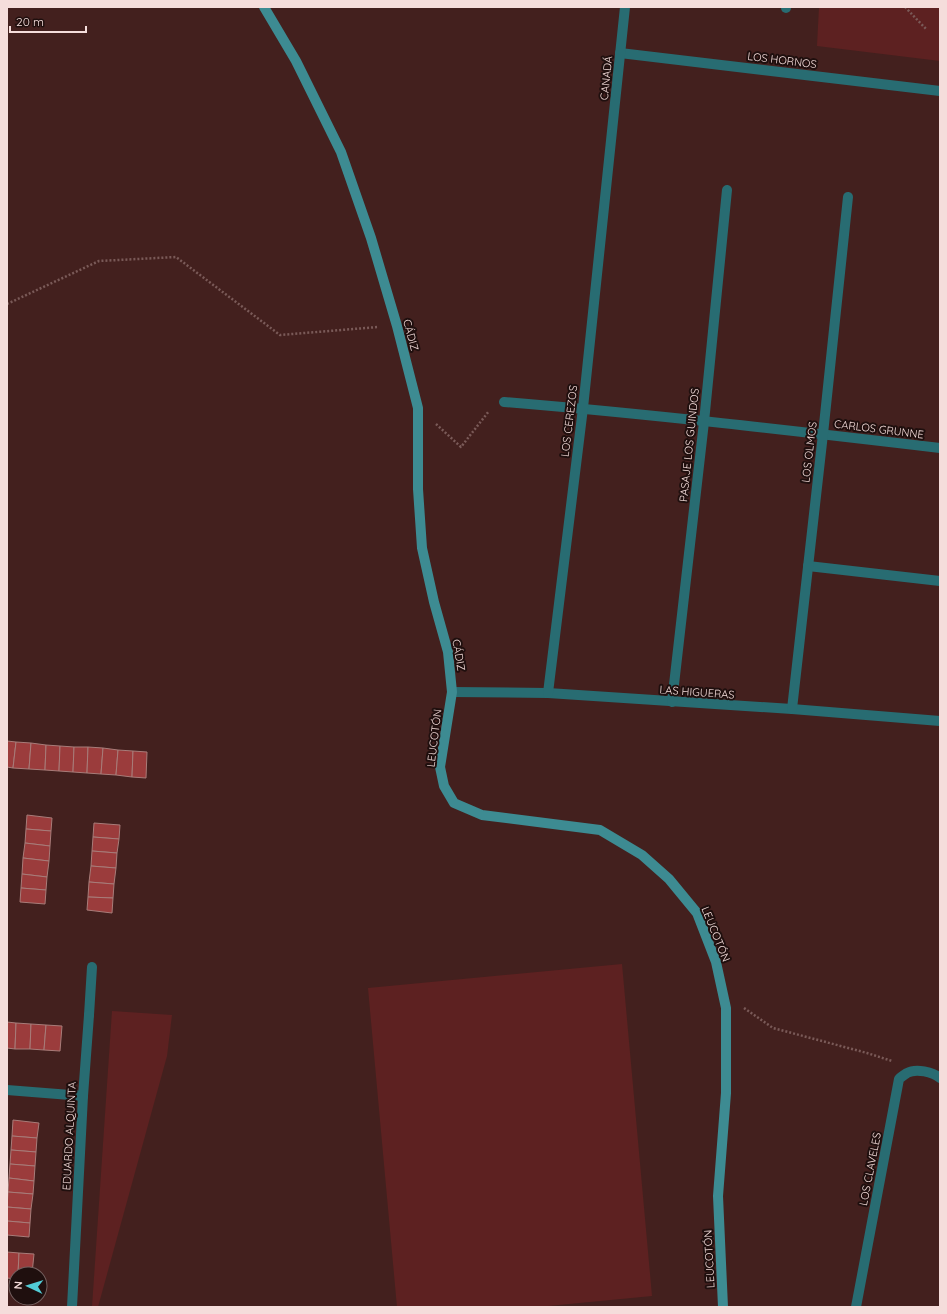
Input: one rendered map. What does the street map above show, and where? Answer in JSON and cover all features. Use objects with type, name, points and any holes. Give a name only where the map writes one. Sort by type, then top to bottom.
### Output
[{"type":"street","name":"CÁDIZ","points":[[264,7],[296,61],[341,152],[371,238],[397,326],[418,408],[418,489],[422,548],[434,602],[448,652],[452,692]]},
{"type":"street","name":"CANADÁ","points":[[610,151],[626,7]]},
{"type":"street","name":"LOS HORNOS","points":[[620,53],[940,91]]},
{"type":"street","name":"LOS CEREZOS","points":[[548,694],[583,408],[610,151]]},
{"type":"street","name":"PASAJE LOS GUINDOS","points":[[672,702],[704,422],[727,190]]},
{"type":"street","name":"LOS OLMOS","points":[[792,709],[848,198]]},
{"type":"street","name":"CARLOS GRUNNE","points":[[504,402],[583,408],[940,448]]},
{"type":"street","points":[[808,566],[940,581]]},
{"type":"street","name":"LAS HIGUERAS","points":[[452,692],[548,694],[792,709],[940,721]]},
{"type":"street","name":"LEUCOTÓN","points":[[452,692],[440,767],[444,786],[454,803],[482,815],[600,830],[642,855],[669,879],[697,913],[716,962],[726,1008],[726,1093],[718,1196],[723,1307]]},
{"type":"street","name":"EDUARDO ALQUINTA","points":[[72,1307],[83,1096],[92,967]]},
{"type":"street","points":[[921,1071],[936,1074],[940,1078]]},
{"type":"street","name":"LOS CLAVELES","points":[[856,1307],[899,1079],[908,1072],[921,1071]]},
{"type":"street","points":[[7,1090],[83,1096]]},
{"type":"path","points":[[905,7],[927,30]]},
{"type":"path","points":[[7,304],[99,261],[176,257],[280,335],[397,326]]},
{"type":"path","points":[[418,408],[461,447],[494,405],[504,402]]},
{"type":"path","points":[[726,1008],[741,1006],[773,1028],[867,1052],[921,1071]]},
{"type":"shaded area","points":[[819,7],[940,7],[940,61],[817,46]]},
{"type":"shaded area","points":[[622,964],[652,1296],[538,1307],[397,1307],[368,988]]},
{"type":"shaded area","points":[[112,1011],[172,1015],[167,1056],[98,1307],[92,1307]]},
{"type":"building","points":[[7,741],[16,742],[13,768],[7,767]]},
{"type":"building","points":[[16,742],[31,743],[29,769],[13,768]]},
{"type":"building","points":[[31,743],[46,745],[45,770],[29,769]]},
{"type":"building","points":[[46,745],[60,746],[59,771],[45,770]]},
{"type":"building","points":[[60,746],[74,747],[73,772],[59,771]]},
{"type":"building","points":[[74,747],[88,747],[87,773],[73,772]]},
{"type":"building","points":[[88,747],[103,748],[101,774],[87,773]]},
{"type":"building","points":[[103,748],[118,750],[116,775],[101,774]]},
{"type":"building","points":[[118,750],[133,751],[132,777],[116,775]]},
{"type":"building","points":[[133,751],[147,752],[146,778],[132,777]]},
{"type":"building","points":[[27,815],[52,818],[51,831],[26,829]]},
{"type":"building","points":[[94,823],[120,825],[119,839],[93,837]]},
{"type":"building","points":[[26,829],[51,831],[50,846],[25,843]]},
{"type":"building","points":[[93,837],[119,839],[117,853],[92,851]]},
{"type":"building","points":[[25,843],[50,846],[49,861],[23,858]]},
{"type":"building","points":[[92,851],[117,853],[116,868],[91,866]]},
{"type":"building","points":[[23,858],[49,861],[47,877],[22,874]]},
{"type":"building","points":[[91,866],[116,868],[114,884],[89,882]]},
{"type":"building","points":[[22,874],[47,877],[46,890],[21,888]]},
{"type":"building","points":[[89,882],[114,884],[113,898],[88,897]]},
{"type":"building","points":[[21,888],[46,890],[45,904],[20,902]]},
{"type":"building","points":[[88,897],[113,898],[112,913],[87,910]]},
{"type":"building","points":[[7,1022],[16,1023],[15,1049],[7,1048]]},
{"type":"building","points":[[16,1023],[31,1024],[30,1049],[15,1049]]},
{"type":"building","points":[[31,1024],[46,1025],[44,1050],[30,1049]]},
{"type":"building","points":[[46,1025],[62,1026],[60,1051],[44,1050]]},
{"type":"building","points":[[13,1120],[39,1123],[37,1138],[12,1136]]},
{"type":"building","points":[[12,1136],[37,1138],[36,1152],[11,1150]]},
{"type":"building","points":[[11,1150],[36,1152],[35,1166],[10,1164]]},
{"type":"building","points":[[10,1164],[35,1166],[34,1181],[9,1178]]},
{"type":"building","points":[[9,1178],[34,1181],[33,1194],[8,1192]]},
{"type":"building","points":[[8,1192],[33,1194],[31,1209],[7,1207]]},
{"type":"building","points":[[7,1207],[31,1209],[30,1223],[7,1221]]},
{"type":"building","points":[[7,1221],[30,1223],[29,1237],[7,1235]]},
{"type":"building","points":[[7,1252],[19,1253],[18,1266],[8,1266],[7,1278]]},
{"type":"building","points":[[19,1253],[34,1254],[33,1266],[18,1266]]}]
